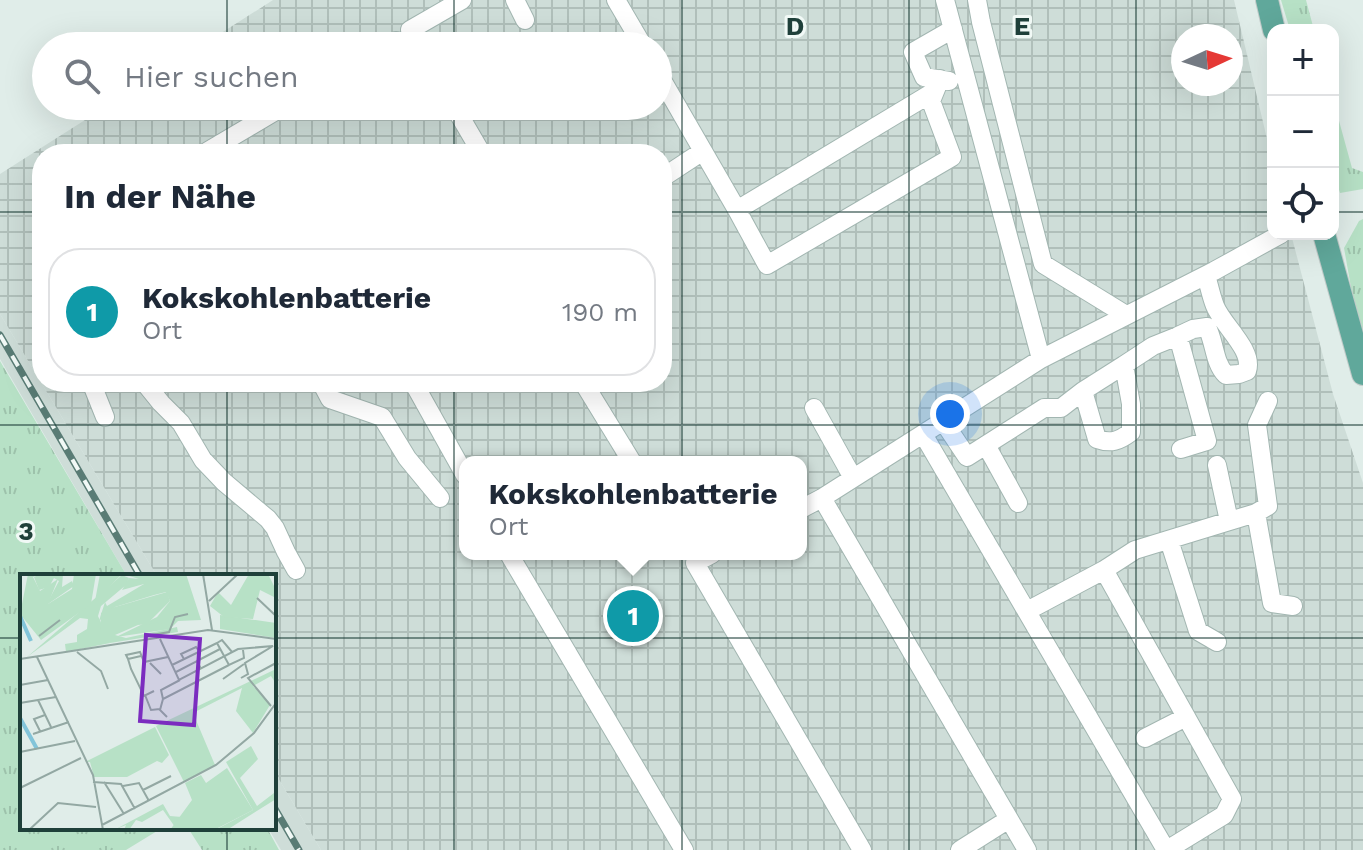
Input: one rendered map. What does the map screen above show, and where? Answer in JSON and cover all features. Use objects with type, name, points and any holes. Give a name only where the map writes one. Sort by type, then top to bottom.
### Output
[{"type":"main road","points":[[1267,0],[1273,24]]},
{"type":"main road","points":[[1326,240],[1363,374]]},
{"type":"street","points":[[411,32],[462,0]]},
{"type":"street","points":[[515,0],[525,20]]},
{"type":"street","points":[[616,0],[635,32]]},
{"type":"street","points":[[945,0],[1041,359]]},
{"type":"street","points":[[977,0],[1043,264],[1126,315]]},
{"type":"street","points":[[937,85],[924,77],[913,52],[953,29]]},
{"type":"street","points":[[737,210],[937,85],[967,83]]},
{"type":"street","points":[[672,97],[767,265],[952,157],[931,101],[937,85]]},
{"type":"street","points":[[220,144],[260,120]]},
{"type":"street","points":[[462,120],[476,144]]},
{"type":"street","points":[[672,171],[703,151]]},
{"type":"street","points":[[807,506],[1041,359],[1270,240]]},
{"type":"street","points":[[943,421],[967,457],[1044,408],[1061,408],[1153,346],[1193,329],[1207,327],[1220,369],[1226,375],[1247,371],[1248,355],[1215,306],[1206,275]]},
{"type":"street","points":[[1178,336],[1207,441],[1181,449]]},
{"type":"street","points":[[1083,391],[1097,439],[1108,443],[1123,438],[1131,432],[1131,404],[1124,365]]},
{"type":"street","points":[[95,392],[105,417]]},
{"type":"street","points":[[152,392],[181,423],[203,460],[251,507],[268,519],[296,570]]},
{"type":"street","points":[[326,392],[330,399],[382,417],[407,458],[440,498]]},
{"type":"street","points":[[419,392],[459,464]]},
{"type":"street","points":[[589,392],[628,456]]},
{"type":"street","points":[[1027,611],[1135,550],[1256,513],[1268,506],[1257,425],[1268,401]]},
{"type":"street","points":[[814,408],[853,478]]},
{"type":"street","points":[[923,434],[1167,850],[1224,815],[1232,799],[1104,570]]},
{"type":"street","points":[[986,445],[1018,503]]},
{"type":"street","points":[[1217,465],[1229,521]]},
{"type":"street","points":[[822,498],[1027,850]]},
{"type":"street","points":[[1256,513],[1272,603],[1293,606]]},
{"type":"street","points":[[1169,540],[1198,631],[1217,642]]},
{"type":"street","points":[[513,560],[684,850]]},
{"type":"street","points":[[693,560],[862,850]]},
{"type":"street","points":[[701,560],[695,563],[701,574]]},
{"type":"street","points":[[1145,738],[1186,717]]},
{"type":"street","points":[[960,850],[1009,819]]},
{"type":"shaded area","points":[[273,0],[1234,0],[1240,24],[1171,24],[1171,96],[1243,96],[1243,38],[1267,139],[1267,240],[1293,240],[1333,394],[1363,483],[1363,850],[321,850],[276,774],[276,574],[156,574],[47,392],[672,392],[672,144],[47,144],[85,120],[672,120],[672,32],[223,32]]},
{"type":"shaded area","points":[[32,154],[32,367],[0,314],[0,174]]},
{"type":"shaded area","points":[[0,314],[32,367],[32,392],[47,392],[156,574],[126,574],[0,359]]},
{"type":"shaded area","points":[[276,774],[321,850],[281,850],[269,830],[276,830]]},
{"type":"green space","points":[[1281,0],[1306,0],[1312,24],[1288,24]]},
{"type":"green space","points":[[1339,121],[1352,168],[1363,172],[1363,189],[1340,193]]},
{"type":"green space","points":[[1363,219],[1363,330],[1344,248]]},
{"type":"green space","points":[[0,361],[126,574],[20,574],[20,830],[159,830],[126,850],[0,850]]},
{"type":"green space","points":[[189,830],[268,830],[279,850],[202,850]]},
{"type":"railway","points":[[0,335],[32,390]]},
{"type":"railway","points":[[33,392],[139,574]]},
{"type":"railway","points":[[276,810],[299,850]]},
{"type":"place","name":"Kokskohlenbatterie","points":[[633,616]]}]
